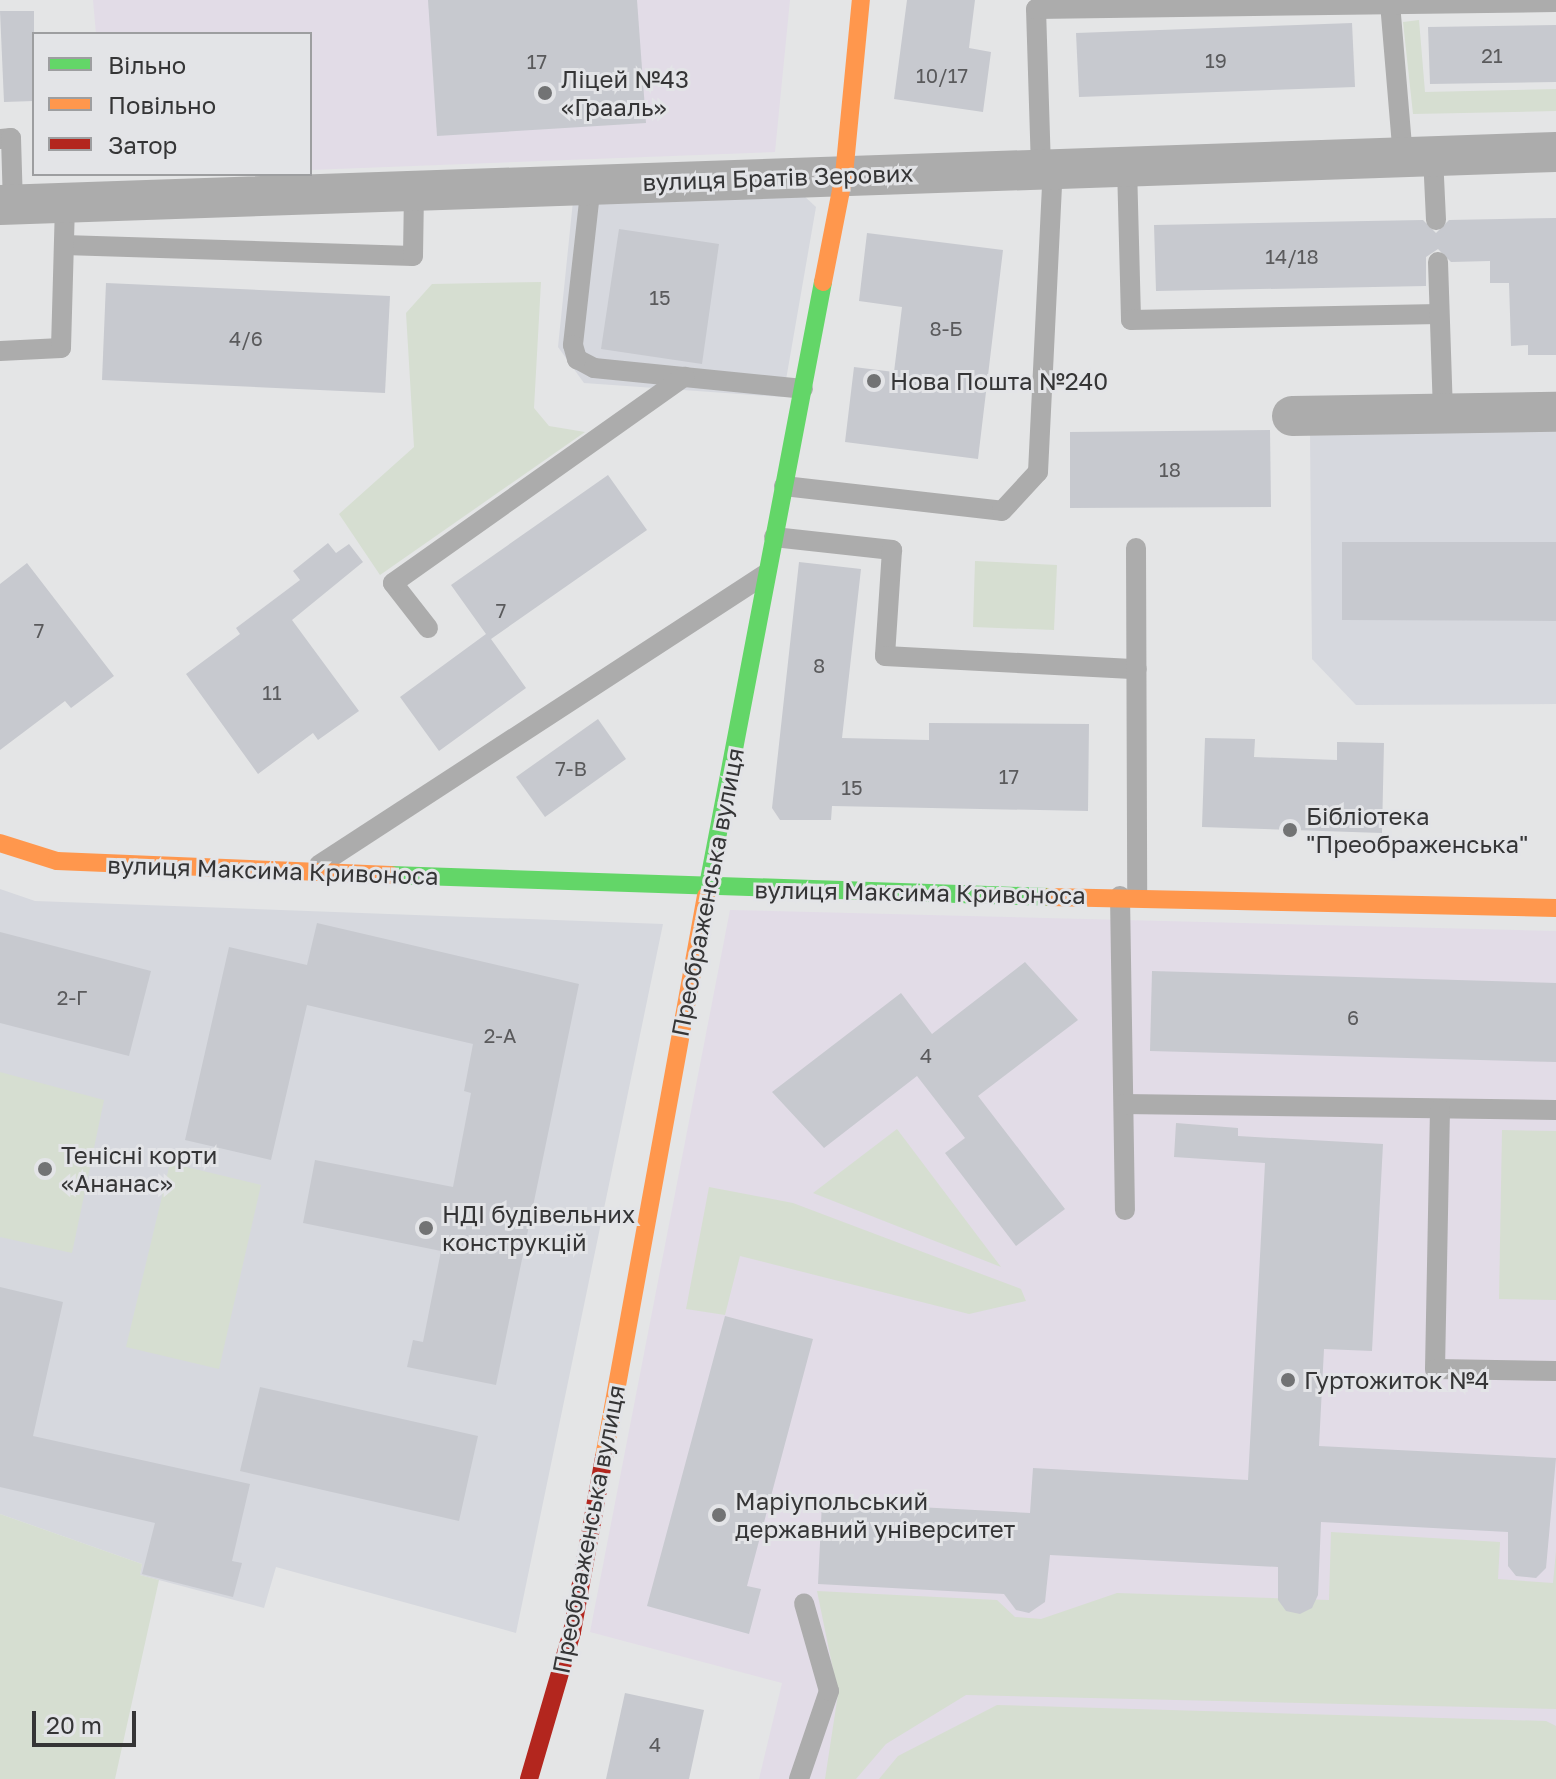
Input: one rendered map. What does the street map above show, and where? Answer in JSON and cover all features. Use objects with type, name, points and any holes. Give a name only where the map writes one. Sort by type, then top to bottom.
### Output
[{"type":"street","name":"Преображенська вулиця","points":[[529,1779],[574,1623],[707,889],[844,175],[861,0]]},
{"type":"street","name":"вулиця Братів Зерових","points":[[7,205],[1556,152]]},
{"type":"street","points":[[1292,416],[1556,412]]},
{"type":"street","name":"вулиця Максима Кривоноса","points":[[0,843],[57,861],[707,889],[1129,896],[1556,908]]},
{"type":"lane","points":[[784,486],[1002,511],[1038,472],[1047,168],[1036,9],[1122,4],[1556,2]]},
{"type":"lane","points":[[1390,3],[1418,156],[1436,220]]},
{"type":"lane","points":[[0,139],[11,138],[7,205]]},
{"type":"lane","points":[[1127,166],[1131,320],[1439,314]]},
{"type":"lane","points":[[591,184],[573,345],[577,359],[594,368],[803,389]]},
{"type":"lane","points":[[64,245],[413,256],[414,190]]},
{"type":"lane","points":[[0,351],[61,348],[65,203]]},
{"type":"lane","points":[[1438,262],[1443,413]]},
{"type":"lane","points":[[428,628],[393,583],[684,377]]},
{"type":"lane","points":[[774,537],[892,550],[885,656],[1137,669]]},
{"type":"lane","points":[[1125,1210],[1124,1104],[1137,669],[1136,548]]},
{"type":"lane","points":[[309,872],[767,573]]},
{"type":"lane","points":[[1124,1104],[1556,1110]]},
{"type":"lane","points":[[1440,1109],[1435,1369],[1556,1371]]},
{"type":"lane","points":[[799,1779],[829,1691],[804,1603]]},
{"type":"shaded area","name":"Ліцей №43 «Грааль»","points":[[93,0],[790,0],[775,152],[312,170],[312,32],[96,32]]},
{"type":"shaded area","points":[[1419,20],[1425,92],[1556,89],[1556,111],[1413,114],[1403,22]]},
{"type":"shaded area","points":[[802,194],[816,207],[783,397],[584,383],[558,347],[573,201]]},
{"type":"shaded area","points":[[541,282],[534,408],[549,426],[585,432],[380,575],[339,514],[414,447],[406,313],[432,284]]},
{"type":"shaded area","points":[[1556,427],[1556,704],[1356,705],[1312,659],[1310,432]]},
{"type":"shaded area","points":[[975,561],[1057,565],[1054,630],[973,627]]},
{"type":"shaded area","points":[[0,889],[35,901],[663,924],[516,1633],[276,1567],[264,1608],[140,1575],[142,1564],[0,1514]]},
{"type":"shaded area","points":[[730,910],[1556,931],[1556,1779],[759,1779],[782,1683],[590,1632]]},
{"type":"shaded area","name":"Тенісні корти «Ананас»","points":[[0,1072],[104,1100],[72,1253],[0,1237]]},
{"type":"shaded area","points":[[897,1129],[1001,1267],[813,1193]]},
{"type":"shaded area","points":[[1502,1130],[1556,1131],[1556,1300],[1499,1299]]},
{"type":"shaded area","points":[[170,1163],[261,1185],[219,1369],[126,1347]]},
{"type":"shaded area","points":[[709,1187],[793,1203],[1021,1289],[1026,1301],[969,1314],[740,1256],[725,1315],[686,1309]]},
{"type":"shaded area","points":[[0,1514],[142,1564],[140,1575],[159,1580],[115,1779],[0,1779]]},
{"type":"shaded area","points":[[1331,1532],[1500,1542],[1498,1579],[1553,1583],[1556,1551],[1556,1709],[966,1695],[886,1744],[856,1779],[825,1779],[838,1694],[817,1591],[997,1600],[1015,1617],[1041,1619],[1117,1593],[1329,1600]]},
{"type":"shaded area","points":[[997,1705],[1546,1721],[1556,1726],[1556,1779],[879,1779],[898,1756]]},
{"type":"building","points":[[428,0],[637,0],[646,123],[437,136]]},
{"type":"building","points":[[907,0],[975,0],[969,48],[991,52],[983,112],[894,99]]},
{"type":"building","points":[[0,11],[34,11],[32,101],[4,102]]},
{"type":"building","points":[[1352,23],[1355,87],[1079,97],[1076,33]]},
{"type":"building","points":[[1556,25],[1556,82],[1430,84],[1428,27]]},
{"type":"building","points":[[1556,218],[1556,355],[1528,355],[1528,345],[1511,346],[1509,283],[1490,283],[1490,261],[1451,262],[1438,249],[1426,257],[1426,286],[1156,291],[1154,225],[1423,220],[1436,233],[1449,220]]},
{"type":"building","points":[[619,229],[719,244],[702,364],[601,349]]},
{"type":"building","points":[[867,233],[1003,250],[978,459],[845,442],[854,367],[894,372],[902,307],[859,301]]},
{"type":"building","points":[[106,283],[390,296],[385,393],[102,380]]},
{"type":"building","points":[[1270,430],[1271,507],[1070,508],[1070,432]]},
{"type":"building","points":[[608,475],[647,530],[491,639],[526,688],[439,751],[400,697],[486,634],[451,585]]},
{"type":"building","points":[[1342,542],[1556,542],[1556,621],[1342,620]]},
{"type":"building","points":[[328,543],[336,553],[349,544],[363,562],[292,620],[359,711],[318,740],[313,733],[258,774],[186,674],[240,634],[236,628],[300,580],[293,571]]},
{"type":"building","points":[[799,562],[861,569],[842,738],[929,740],[929,723],[1089,724],[1088,811],[832,806],[831,820],[780,820],[772,808]]},
{"type":"building","points":[[27,563],[114,676],[71,708],[65,701],[0,750],[0,584]]},
{"type":"building","points":[[598,719],[626,759],[545,817],[516,777]]},
{"type":"building","points":[[1205,738],[1255,739],[1254,757],[1337,760],[1337,742],[1384,743],[1382,833],[1202,827]]},
{"type":"building","points":[[317,923],[579,984],[496,1385],[407,1367],[413,1340],[423,1342],[441,1251],[303,1223],[315,1160],[453,1187],[471,1093],[464,1091],[473,1044],[307,1005],[271,1160],[185,1140],[229,947],[307,965]]},
{"type":"building","points":[[0,932],[151,971],[129,1056],[0,1023]]},
{"type":"building","points":[[1025,962],[1078,1020],[978,1096],[1065,1209],[1016,1246],[945,1153],[965,1138],[917,1076],[824,1148],[772,1092],[901,993],[932,1034]]},
{"type":"building","points":[[1152,971],[1556,983],[1556,1062],[1150,1051]]},
{"type":"building","name":"Гуртожиток №4","points":[[1176,1123],[1238,1128],[1238,1136],[1383,1144],[1372,1351],[1324,1349],[1319,1446],[1556,1458],[1546,1568],[1536,1578],[1516,1576],[1508,1566],[1508,1532],[1321,1522],[1318,1595],[1312,1608],[1300,1614],[1286,1611],[1278,1600],[1278,1567],[1050,1555],[1045,1602],[1029,1613],[1016,1610],[1004,1594],[818,1584],[822,1502],[1030,1513],[1033,1468],[1248,1480],[1265,1163],[1174,1157]]},
{"type":"building","points":[[0,1287],[63,1302],[33,1436],[250,1484],[232,1561],[242,1563],[233,1597],[142,1574],[155,1523],[0,1487]]},
{"type":"building","name":"Маріупольський державний університет","points":[[725,1316],[813,1339],[747,1586],[761,1589],[749,1634],[647,1606]]},
{"type":"building","points":[[260,1387],[478,1436],[459,1521],[240,1471]]},
{"type":"building","points":[[625,1693],[704,1710],[689,1779],[606,1779]]},
{"type":"traffic: fast","points":[[706,896],[823,282]]},
{"type":"traffic: fast","points":[[391,875],[1049,897]]},
{"type":"traffic: slow","points":[[823,282],[844,175],[861,0]]},
{"type":"traffic: slow","points":[[0,843],[57,861],[391,875]]},
{"type":"traffic: slow","points":[[604,1457],[706,896]]},
{"type":"traffic: slow","points":[[1049,897],[1556,908]]},
{"type":"traffic: jam","points":[[529,1779],[572,1632],[604,1457]]},
{"type":"place","name":"Ліцей №43 «Грааль»","points":[[545,93]]},
{"type":"place","name":"Нова Пошта №240","points":[[874,381]]},
{"type":"place","name":"Бібліотека \"Преображенська\"","points":[[1290,830]]},
{"type":"place","name":"Тенісні корти «Ананас»","points":[[45,1169]]},
{"type":"place","name":"НДІ будівельних конструкцій","points":[[426,1228]]},
{"type":"place","name":"Гуртожиток №4","points":[[1288,1380]]},
{"type":"place","name":"Маріупольський державний університет","points":[[719,1515]]}]
